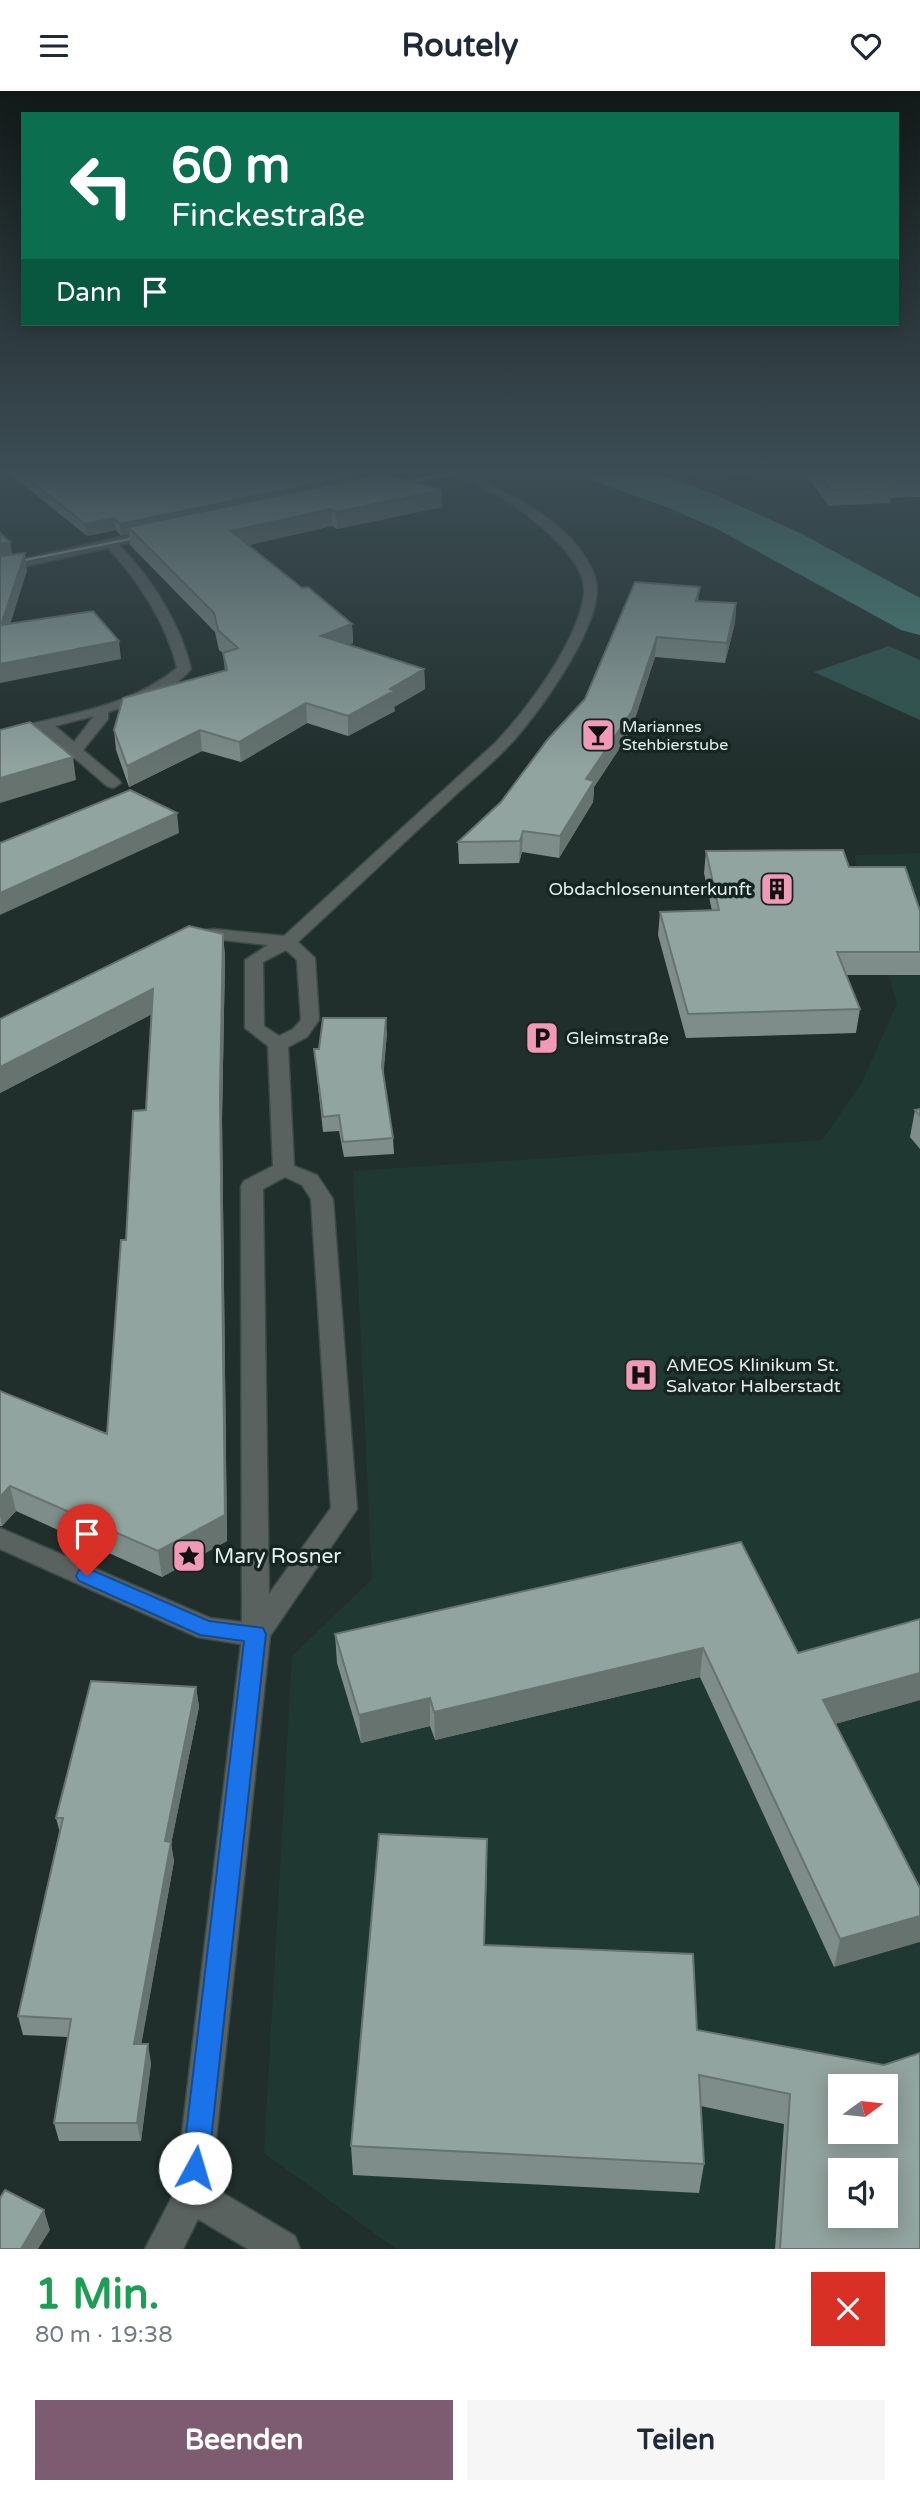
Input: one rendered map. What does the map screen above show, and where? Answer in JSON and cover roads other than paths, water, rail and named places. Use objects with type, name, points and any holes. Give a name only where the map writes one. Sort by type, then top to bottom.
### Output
[{"type":"street","points":[[0,735],[101,709],[143,695],[176,679],[184,669],[178,644],[134,570]]},
{"type":"street","points":[[278,1044],[255,1028],[254,960],[288,942],[516,730],[551,684],[585,617],[591,581],[586,570]]},
{"type":"street","points":[[75,750],[101,719],[101,709]]},
{"type":"street","points":[[44,724],[113,783]]},
{"type":"street","points":[[173,943],[185,937],[214,934],[288,942],[306,958],[310,1020],[300,1033],[278,1044]]},
{"type":"street","points":[[278,1044],[284,1168]]},
{"type":"street","points":[[163,2249],[192,2196],[256,1634],[252,1186],[284,1168]]},
{"type":"street","points":[[256,1634],[344,1509],[322,1199],[310,1180],[284,1168]]},
{"type":"street","points":[[0,1538],[207,1629],[256,1634]]},
{"type":"street","points":[[192,2196],[282,2249]]},
{"type":"waterway","points":[[832,570],[920,619]]},
{"type":"place","name":"Mariannes Stehbierstube","points":[[598,735]]},
{"type":"place","name":"Obdachlosenunterkunft","points":[[777,889]]},
{"type":"place","name":"Gleimstraße","points":[[542,1038]]},
{"type":"place","name":"AMEOS Klinikum St. Salvator Halberstadt","points":[[641,1375]]},
{"type":"place","name":"Mary Rosner","points":[[189,1556]]}]
